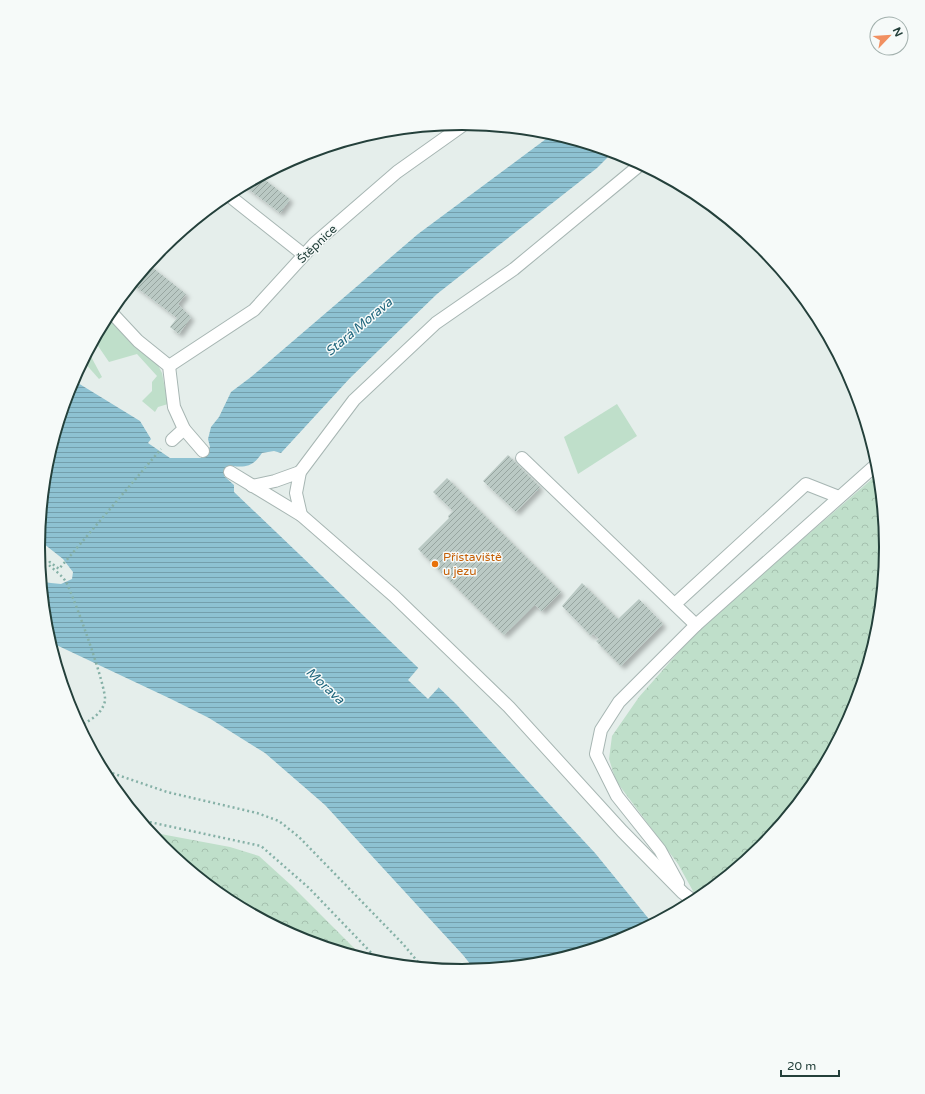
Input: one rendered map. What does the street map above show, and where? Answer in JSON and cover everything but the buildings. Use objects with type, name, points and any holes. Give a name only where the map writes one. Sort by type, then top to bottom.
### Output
[{"type":"lane","name":"Štěpnice","points":[[170,366],[254,310],[315,243],[398,172],[456,130]]},
{"type":"lane","points":[[301,515],[296,493],[300,472],[354,400],[436,323],[514,269],[636,168]]},
{"type":"lane","points":[[233,199],[304,255]]},
{"type":"lane","points":[[114,316],[138,341],[170,366],[174,407],[184,429],[203,451]]},
{"type":"lane","points":[[168,443],[184,429]]},
{"type":"lane","points":[[522,458],[696,625]]},
{"type":"lane","points":[[683,893],[660,850],[617,796],[596,754],[601,730],[619,702],[696,625],[872,468]]},
{"type":"lane","points":[[230,472],[301,515],[394,596],[509,707],[622,831],[689,898]]},
{"type":"lane","points":[[252,486],[280,480],[300,472]]},
{"type":"lane","points":[[675,604],[806,484],[839,497]]},
{"type":"path","points":[[84,723],[98,714],[105,703],[106,693],[98,667],[65,581],[48,564],[50,562],[59,569],[168,443]]},
{"type":"path","points":[[111,773],[167,792],[256,813],[279,821],[299,837],[403,944],[418,962]]},
{"type":"path","points":[[149,822],[261,846],[309,888],[373,954]]},
{"type":"green space","points":[[112,320],[129,341],[156,361],[162,373],[168,404],[158,407],[155,412],[142,401],[152,391],[152,382],[157,376],[137,354],[109,362],[97,345]]},
{"type":"green space","points":[[91,357],[102,377],[99,379],[87,365]]},
{"type":"green space","points":[[617,404],[637,436],[578,474],[564,437]]},
{"type":"green space","points":[[874,477],[879,520],[880,547],[876,601],[866,655],[848,707],[824,756],[794,801],[758,842],[738,861],[694,894],[678,864],[616,781],[609,759],[612,736],[639,697],[699,629]]},
{"type":"green space","points":[[160,834],[230,847],[259,856],[292,886],[357,951],[303,933],[254,909],[208,878],[187,861]]},
{"type":"water","points":[[547,139],[571,144],[609,156],[597,168],[437,294],[350,378],[281,453],[274,451],[262,453],[250,465],[233,466],[224,476],[234,485],[234,492],[456,704],[595,853],[650,920],[622,933],[597,942],[571,950],[517,961],[490,964],[470,964],[325,805],[265,753],[209,718],[57,645],[49,601],[47,583],[61,584],[72,579],[73,572],[63,559],[45,545],[46,520],[53,466],[67,413],[79,383],[140,421],[151,439],[148,443],[170,458],[201,458],[210,447],[208,439],[211,427],[219,417],[231,392],[251,377],[418,234]]},
{"type":"pier","points":[[420,666],[440,686],[428,699],[408,680]]},
{"type":"place","name":"Přístaviště u jezu","points":[[435,564]]},
{"type":"water label","name":"Stará Morava","points":[[359,327]]},
{"type":"water label","name":"Morava","points":[[325,686]]}]
